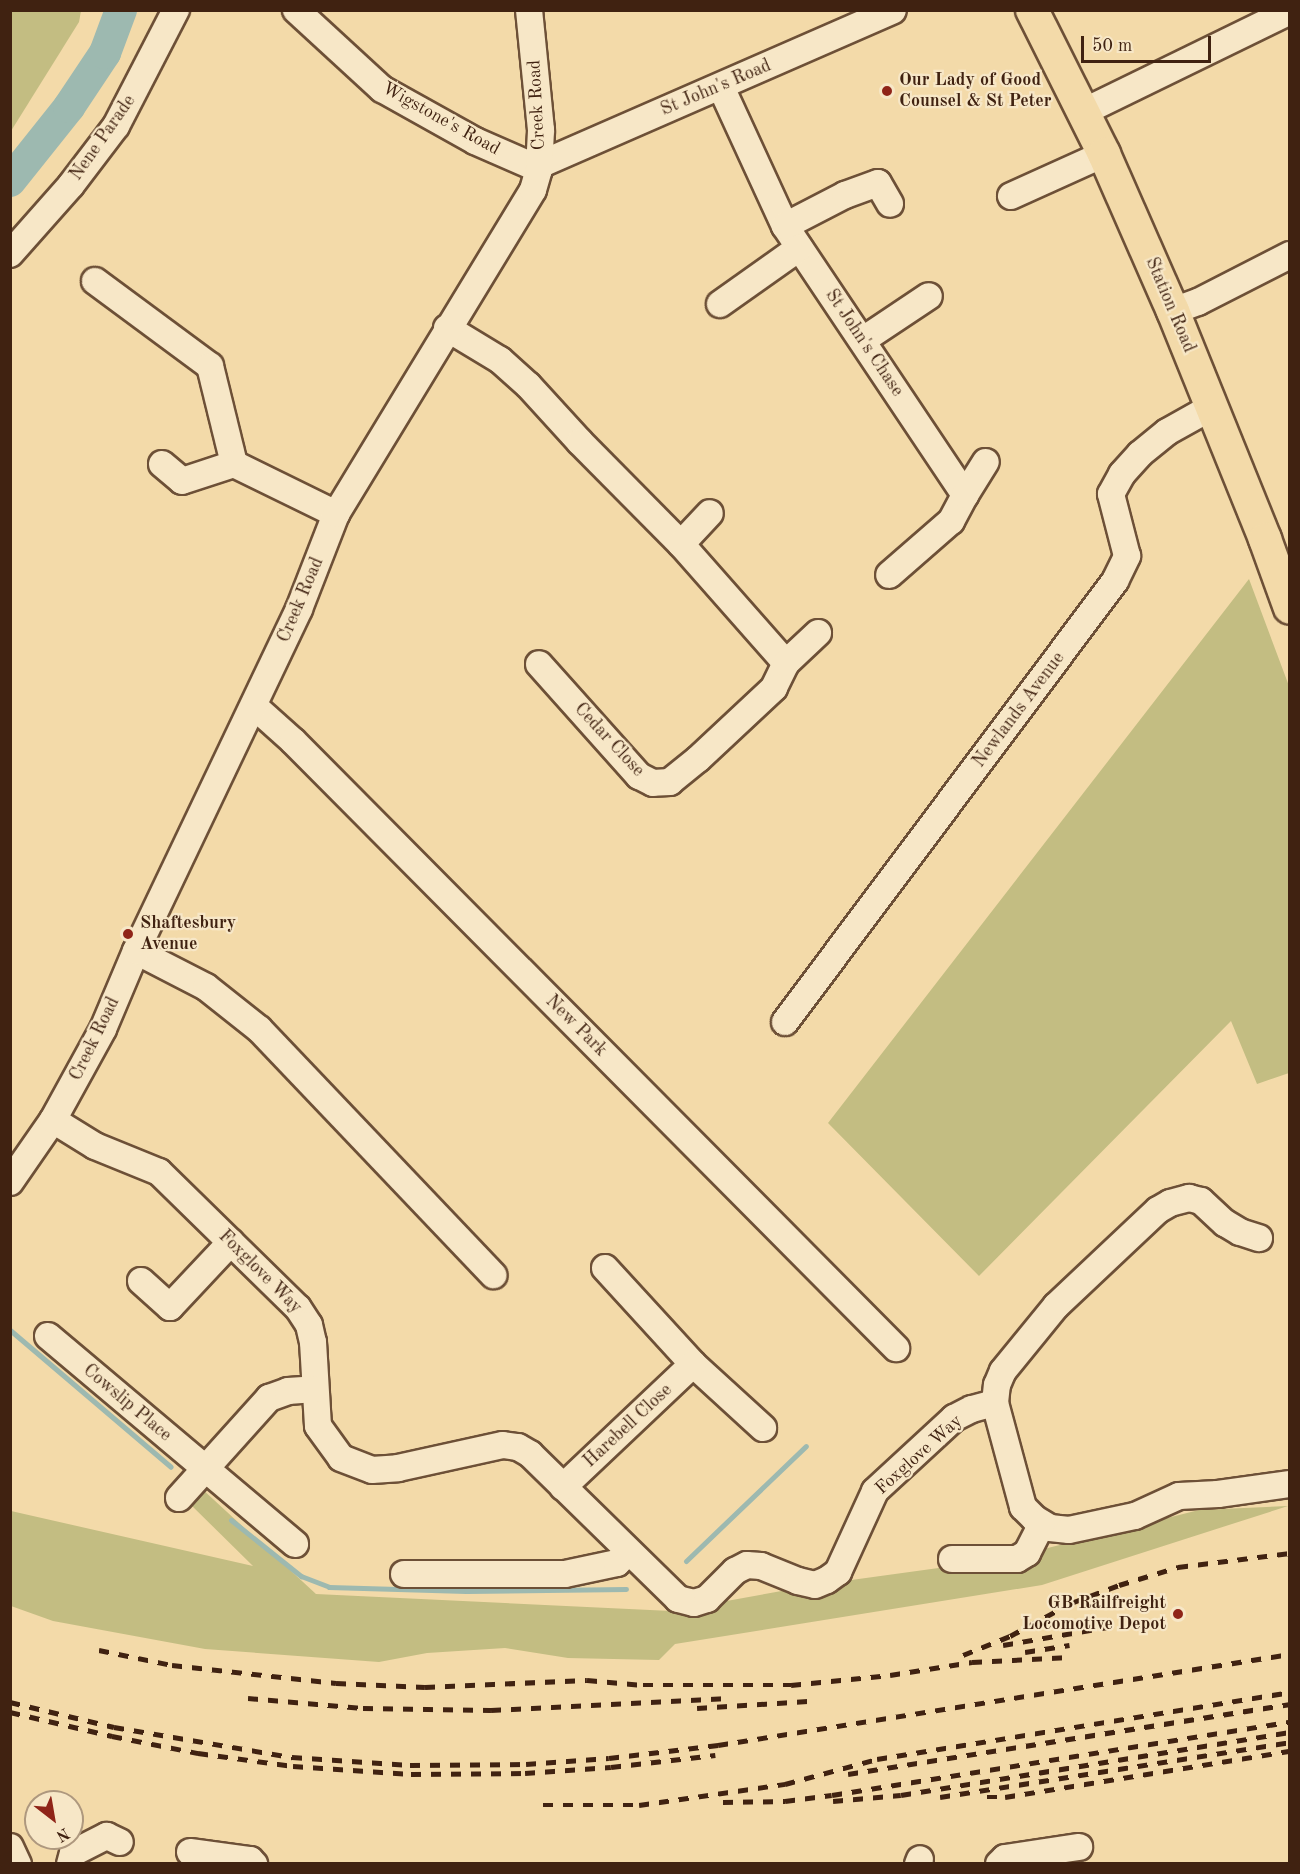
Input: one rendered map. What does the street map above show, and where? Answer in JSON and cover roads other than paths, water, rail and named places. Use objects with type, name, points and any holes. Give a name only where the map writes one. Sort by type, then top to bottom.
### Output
[{"type":"main road","name":"Station Road","points":[[1032,10],[1104,154],[1173,311],[1265,539],[1290,608]]},
{"type":"street","name":"Nene Parade","points":[[10,254],[71,185],[116,126],[176,10]]},
{"type":"street","name":"Wigstone's Road","points":[[296,10],[382,89],[475,141],[539,167]]},
{"type":"street","name":"Creek Road","points":[[11,1182],[53,1120],[103,1029],[136,951],[299,609],[336,514],[528,198],[539,167],[541,130],[529,10]]},
{"type":"street","name":"St John's Road","points":[[539,167],[893,10]]},
{"type":"street","points":[[1083,112],[1290,11]]},
{"type":"street","name":"St John's Chase","points":[[721,87],[785,226],[965,495]]},
{"type":"street","points":[[1011,196],[1104,154]]},
{"type":"street","points":[[785,226],[845,195],[878,183],[890,204]]},
{"type":"street","points":[[720,304],[799,248]]},
{"type":"street","points":[[1173,311],[1198,302],[1290,255]]},
{"type":"street","points":[[95,281],[210,366],[234,464]]},
{"type":"street","points":[[863,340],[929,296]]},
{"type":"street","points":[[447,328],[500,360],[528,385],[580,442],[681,544],[786,663]]},
{"type":"street","name":"Newlands Avenue","points":[[785,1022],[1115,581],[1127,556],[1111,494],[1122,474],[1140,454],[1167,432],[1212,406]]},
{"type":"street","points":[[889,575],[951,521],[986,462]]},
{"type":"street","points":[[162,464],[182,481],[234,464],[336,514]]},
{"type":"street","points":[[681,544],[710,513]]},
{"type":"street","name":"Cedar Close","points":[[539,664],[639,776],[653,783],[670,782],[774,688],[786,663],[818,633]]},
{"type":"street","name":"New Park","points":[[254,706],[302,750],[896,1348]]},
{"type":"street","points":[[136,951],[206,987],[259,1029],[493,1275]]},
{"type":"street","name":"Foxglove Way","points":[[53,1120],[95,1146],[159,1172],[298,1308],[309,1324],[318,1426],[341,1458],[372,1470],[398,1468],[503,1445],[518,1447],[530,1454],[678,1599],[694,1603],[707,1599],[735,1571],[747,1565],[761,1566],[798,1581],[815,1585],[827,1580],[838,1572],[875,1491],[954,1418],[972,1409],[995,1403]]},
{"type":"street","points":[[1259,1238],[1240,1232],[1225,1223],[1201,1202],[1189,1198],[1170,1203],[1158,1210],[1056,1305],[1003,1371],[997,1385],[995,1403],[1023,1507],[1050,1528],[1070,1530],[1135,1516],[1179,1496],[1218,1494],[1290,1484]]},
{"type":"street","points":[[141,1281],[170,1307],[231,1242]]},
{"type":"street","points":[[605,1268],[693,1364],[763,1428]]},
{"type":"street","name":"Cowslip Place","points":[[48,1336],[295,1544]]},
{"type":"street","name":"Harebell Close","points":[[562,1487],[693,1364]]},
{"type":"street","points":[[179,1498],[269,1398],[288,1391],[315,1389]]},
{"type":"street","points":[[952,1560],[1017,1559],[1027,1552],[1042,1524]]},
{"type":"street","points":[[404,1574],[565,1574],[617,1563],[628,1552]]},
{"type":"street","points":[[70,1863],[73,1853],[107,1836],[120,1842]]},
{"type":"street","points":[[10,1847],[18,1863]]},
{"type":"street","points":[[999,1863],[1005,1858],[1078,1848]]},
{"type":"street","points":[[190,1852],[250,1860],[254,1863]]},
{"type":"waterway","points":[[10,181],[69,107],[105,53],[121,10]]},
{"type":"waterway","points":[[10,1330],[171,1467]]},
{"type":"waterway","points":[[686,1561],[806,1446]]},
{"type":"waterway","points":[[231,1520],[301,1576],[329,1587],[466,1591],[626,1589]]},
{"type":"railway","points":[[963,1655],[1010,1636],[1071,1603],[1119,1585],[1178,1567],[1290,1553]]},
{"type":"railway","points":[[1003,1645],[1119,1625]]},
{"type":"railway","points":[[1025,1652],[1069,1645]]},
{"type":"railway","points":[[99,1650],[172,1665],[336,1683],[425,1687],[587,1680],[643,1685],[791,1685],[890,1675],[972,1662],[1070,1657]]},
{"type":"railway","points":[[10,1702],[114,1727],[292,1757],[410,1765],[526,1764],[609,1758],[718,1745],[1290,1654]]},
{"type":"railway","points":[[543,1805],[639,1805],[785,1784],[877,1759],[1290,1692]]},
{"type":"railway","points":[[248,1698],[363,1708],[491,1710],[729,1698]]},
{"type":"railway","points":[[697,1708],[808,1701]]},
{"type":"railway","points":[[848,1774],[1290,1704]]},
{"type":"railway","points":[[10,1712],[198,1753],[293,1766],[411,1774],[525,1773],[611,1767],[715,1755]]},
{"type":"railway","points":[[723,1802],[785,1801],[832,1795],[1290,1722]]},
{"type":"railway","points":[[833,1801],[901,1795],[1290,1732]]},
{"type":"railway","points":[[940,1797],[1290,1742]]},
{"type":"railway","points":[[987,1797],[1005,1797],[1290,1751]]},
{"type":"place","name":"Our Lady of Good Counsel & St Peter","points":[[887,91]]},
{"type":"place","name":"Shaftesbury Avenue","points":[[128,934]]},
{"type":"place","name":"GB Railfreight Locomotive Depot","points":[[1178,1614]]}]
